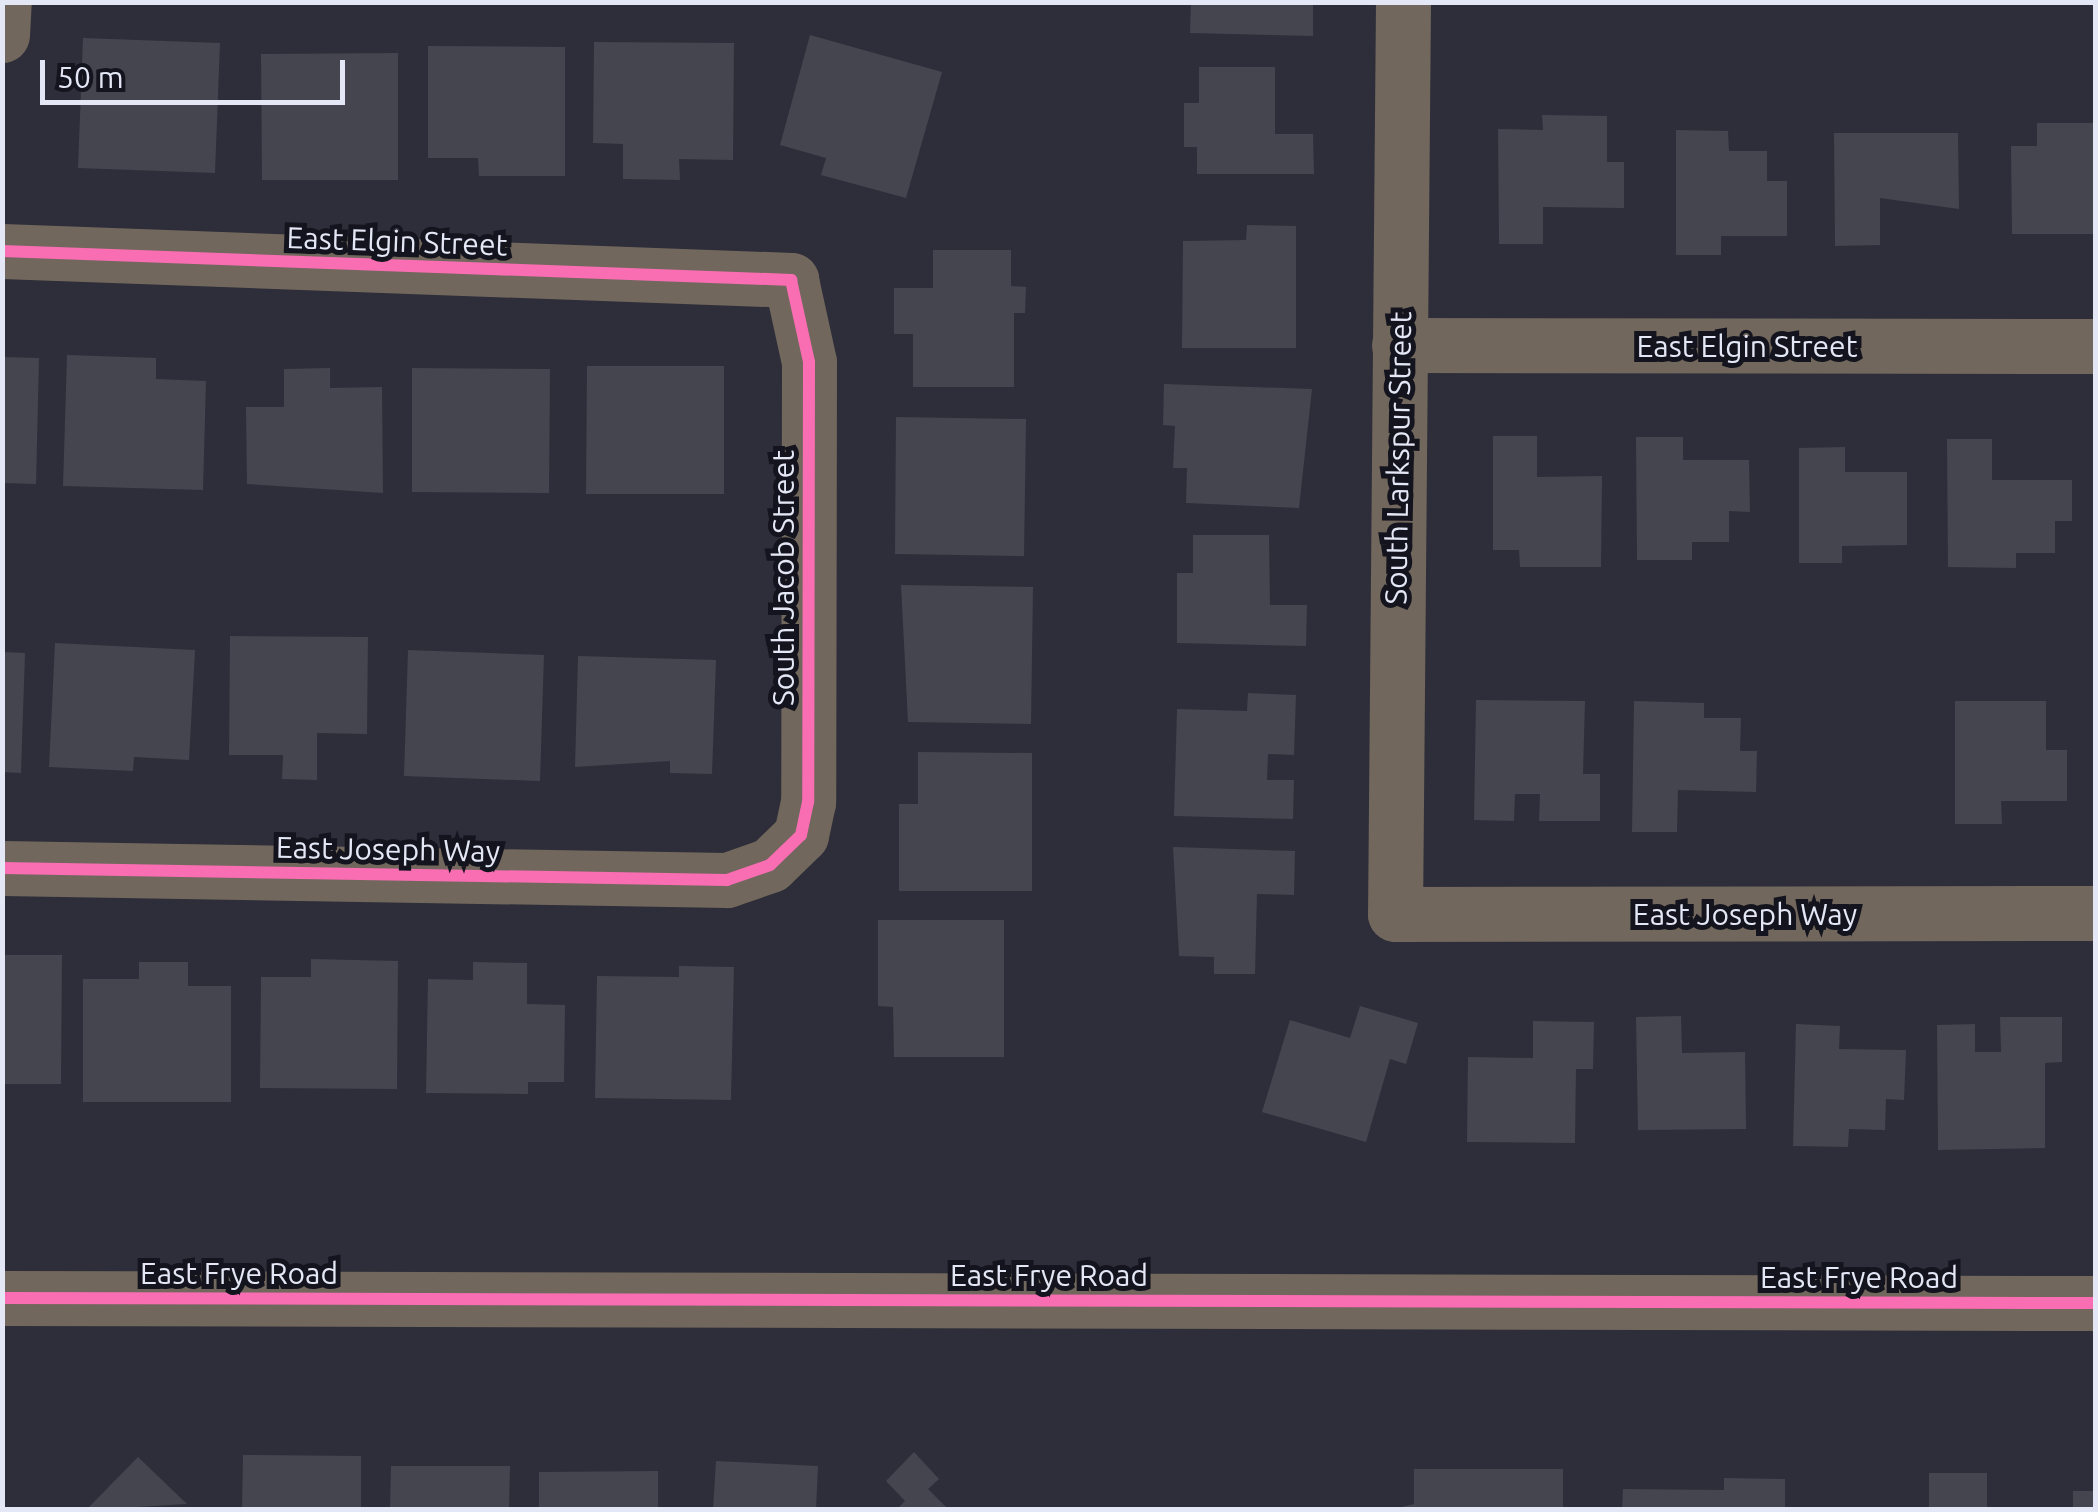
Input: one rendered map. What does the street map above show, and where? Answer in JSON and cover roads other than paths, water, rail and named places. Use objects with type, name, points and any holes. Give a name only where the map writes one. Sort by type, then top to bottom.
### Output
[{"type":"street","points":[[2,35],[4,2]]},
{"type":"street","name":"South Larkspur Street","points":[[1394,914],[1403,2]]},
{"type":"street","name":"East Elgin Street","points":[[2,251],[790,280]]},
{"type":"street","name":"South Jacob Street","points":[[770,866],[801,836],[808,802],[809,362],[806,319],[790,280]]},
{"type":"street","name":"East Elgin Street","points":[[1400,345],[2096,346]]},
{"type":"street","name":"East Joseph Way","points":[[2,868],[726,880],[770,866]]},
{"type":"street","name":"East Joseph Way","points":[[1394,914],[2096,913]]},
{"type":"street","name":"East Frye Road","points":[[2,1298],[2096,1302]]}]
